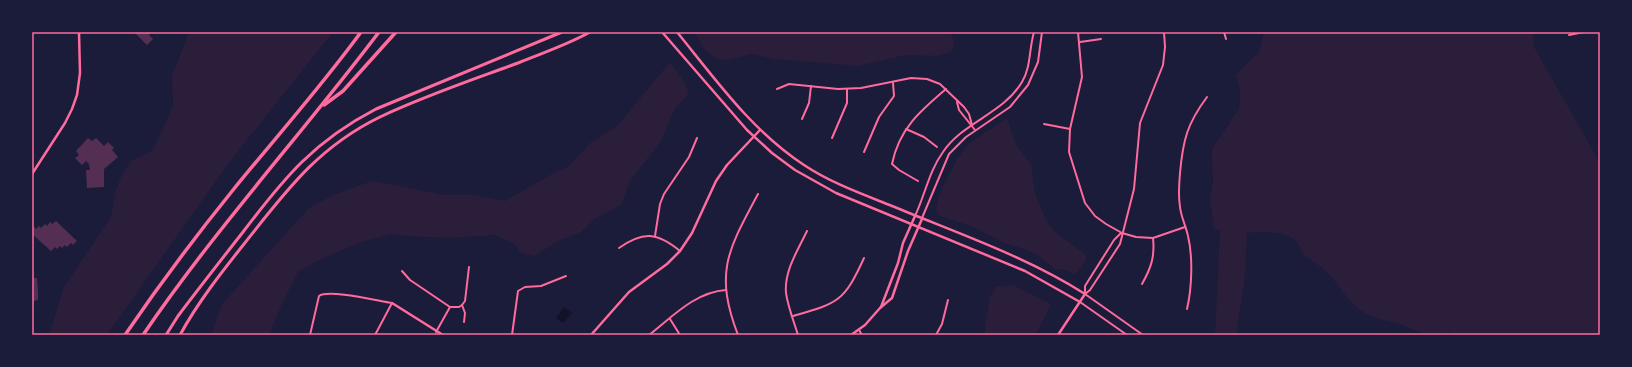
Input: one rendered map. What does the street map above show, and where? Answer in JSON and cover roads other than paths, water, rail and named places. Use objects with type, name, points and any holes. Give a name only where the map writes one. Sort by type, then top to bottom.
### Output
[{"type":"highway","points":[[125,335],[161,282],[197,235],[323,81],[361,32]]},
{"type":"highway","points":[[143,335],[209,244],[320,108],[379,32]]},
{"type":"highway","points":[[320,108],[343,91],[396,32]]},
{"type":"main road","points":[[166,335],[178,316],[275,190],[320,144],[352,122],[376,110],[562,32]]},
{"type":"main road","points":[[180,335],[212,286],[290,186],[310,164],[331,147],[362,127],[385,115],[556,48],[590,32]]},
{"type":"street","points":[[32,174],[72,109],[77,95],[80,73],[79,32]]},
{"type":"street","points":[[662,32],[753,136],[783,162],[813,181],[843,196],[1008,264],[1046,282],[1080,302],[1128,335]]},
{"type":"street","points":[[677,32],[743,112],[760,130],[790,156],[827,179],[1006,253],[1051,274],[1085,294],[1143,335]]},
{"type":"street","points":[[851,335],[874,317],[880,308],[898,263],[903,243],[912,224],[931,173],[943,151],[953,139],[1005,103],[1022,82],[1028,68],[1029,52],[1034,32]]},
{"type":"street","points":[[880,308],[888,303],[894,295],[908,251],[949,154],[962,140],[1005,111],[1022,94],[1035,72],[1038,62],[1042,32]]},
{"type":"street","points":[[1078,32],[1082,77],[1070,129],[1069,152],[1085,203],[1096,216],[1122,233],[1136,237],[1153,238],[1185,227]]},
{"type":"street","points":[[1058,335],[1120,244],[1134,189],[1140,123],[1163,65],[1165,47],[1164,32]]},
{"type":"street","points":[[1224,32],[1226,39]]},
{"type":"street","points":[[1569,35],[1584,32]]},
{"type":"street","points":[[1080,42],[1101,39]]},
{"type":"street","points":[[777,89],[789,84],[847,89],[866,88],[911,78],[927,78],[940,84],[946,89],[966,111],[972,125]]},
{"type":"street","points":[[864,152],[879,118],[894,96],[893,82]]},
{"type":"street","points":[[802,119],[809,103],[811,86]]},
{"type":"street","points":[[832,138],[847,103],[847,89]]},
{"type":"street","points":[[918,181],[892,164],[894,156],[906,129],[917,114],[946,89]]},
{"type":"street","points":[[1187,309],[1190,293],[1190,252],[1178,198],[1183,146],[1189,125],[1207,97]]},
{"type":"street","points":[[957,101],[959,110],[964,118],[976,130]]},
{"type":"street","points":[[1044,124],[1070,129]]},
{"type":"street","points":[[906,129],[924,137],[937,147]]},
{"type":"street","points":[[592,335],[629,292],[667,264],[680,251],[692,233],[716,181],[727,165],[760,130]]},
{"type":"street","points":[[655,236],[660,204],[664,194],[689,157],[697,138]]},
{"type":"street","points":[[738,335],[730,314],[725,280],[730,251],[735,237],[758,194]]},
{"type":"street","points":[[798,335],[786,294],[787,278],[807,231]]},
{"type":"street","points":[[1085,294],[1085,286],[1114,240],[1122,233]]},
{"type":"street","points":[[619,248],[633,239],[646,235],[655,236],[670,243],[680,251]]},
{"type":"street","points":[[1142,284],[1153,262],[1153,238]]},
{"type":"street","points":[[793,316],[826,306],[842,297],[853,282],[864,258]]},
{"type":"street","points":[[402,271],[410,280],[450,307],[458,307],[465,301],[469,267]]},
{"type":"street","points":[[512,335],[518,291],[525,287],[541,286],[566,276]]},
{"type":"street","points":[[649,335],[699,296],[714,291],[726,290]]},
{"type":"street","points":[[310,335],[319,296],[321,294],[341,294],[392,303],[443,335]]},
{"type":"street","points":[[936,335],[942,324],[948,300]]},
{"type":"street","points":[[375,335],[392,303]]},
{"type":"street","points":[[462,305],[465,313],[464,322]]},
{"type":"street","points":[[436,332],[450,307]]},
{"type":"street","points":[[670,319],[680,335]]},
{"type":"street","points":[[859,330],[862,335]]}]
